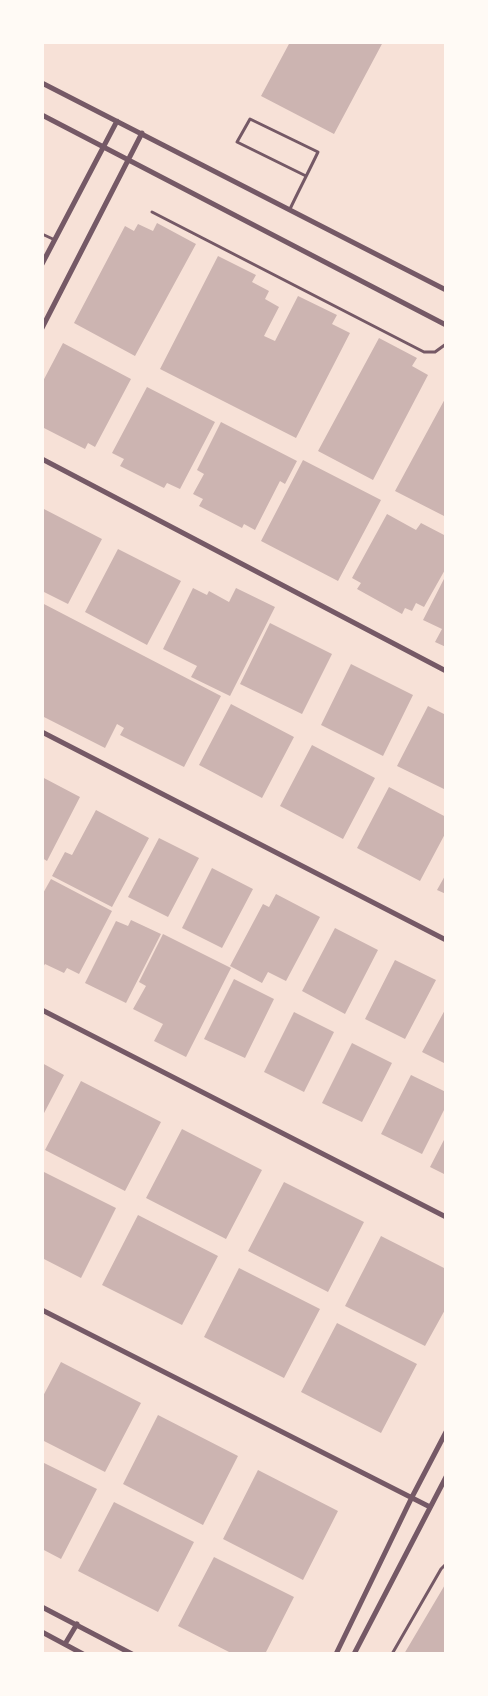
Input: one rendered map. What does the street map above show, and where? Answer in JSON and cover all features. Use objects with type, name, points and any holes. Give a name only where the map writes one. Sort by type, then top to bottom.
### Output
[{"type":"street","points":[[42,82],[446,290]]},
{"type":"street","points":[[42,115],[446,325]]},
{"type":"street","points":[[42,264],[102,146],[117,121]]},
{"type":"street","points":[[42,328],[142,133]]},
{"type":"street","points":[[42,459],[446,671]]},
{"type":"street","points":[[42,732],[446,940]]},
{"type":"street","points":[[42,1010],[446,1217]]},
{"type":"street","points":[[42,1310],[430,1507]]},
{"type":"street","points":[[336,1654],[412,1497],[446,1432]]},
{"type":"street","points":[[354,1654],[446,1477]]},
{"type":"street","points":[[42,1607],[132,1654]]},
{"type":"street","points":[[65,1644],[77,1624]]},
{"type":"street","points":[[42,1632],[83,1654]]},
{"type":"lane","points":[[290,209],[318,152],[250,120],[237,142],[306,176]]},
{"type":"lane","points":[[152,212],[424,352],[435,352],[446,344]]},
{"type":"lane","points":[[42,234],[55,240]]},
{"type":"lane","points":[[392,1654],[441,1569],[446,1564]]},
{"type":"building","points":[[290,42],[383,42],[334,134],[261,96]]},
{"type":"building","points":[[157,223],[196,244],[135,356],[74,323],[125,226],[134,231],[138,224],[153,231]]},
{"type":"building","points":[[218,256],[256,275],[252,282],[269,291],[265,299],[279,307],[264,336],[275,341],[298,296],[337,315],[332,324],[350,333],[296,438],[160,369]]},
{"type":"building","points":[[379,338],[417,358],[412,366],[428,375],[373,480],[318,451]]},
{"type":"building","points":[[63,343],[131,379],[95,447],[88,443],[85,449],[42,427],[44,420],[42,419],[42,383]]},
{"type":"building","points":[[147,387],[215,422],[180,489],[167,483],[164,488],[120,466],[124,459],[112,453]]},
{"type":"building","points":[[446,397],[446,517],[395,491]]},
{"type":"building","points":[[221,422],[297,461],[285,484],[280,481],[255,530],[244,524],[242,528],[199,506],[203,499],[193,494],[204,474],[197,470]]},
{"type":"building","points":[[303,460],[381,500],[338,581],[261,541]]},
{"type":"building","points":[[42,508],[102,539],[68,604],[42,591]]},
{"type":"building","points":[[387,514],[416,530],[421,523],[446,536],[446,568],[424,607],[416,603],[412,611],[405,608],[402,614],[357,589],[361,583],[352,578]]},
{"type":"building","points":[[118,549],[181,581],[147,645],[85,612]]},
{"type":"building","points":[[446,575],[446,647],[435,642],[442,629],[423,620]]},
{"type":"building","points":[[193,588],[207,595],[209,591],[229,602],[236,588],[275,607],[230,696],[191,677],[197,666],[163,649]]},
{"type":"building","points":[[42,603],[221,696],[184,767],[120,735],[124,728],[117,724],[105,748],[42,716]]},
{"type":"building","points":[[270,623],[332,654],[302,714],[240,684]]},
{"type":"building","points":[[351,664],[413,695],[383,756],[321,725]]},
{"type":"building","points":[[231,704],[294,737],[262,798],[199,765]]},
{"type":"building","points":[[428,706],[446,715],[446,790],[397,766]]},
{"type":"building","points":[[312,745],[375,778],[343,839],[280,806]]},
{"type":"building","points":[[42,777],[80,797],[47,861],[42,858]]},
{"type":"building","points":[[389,787],[446,817],[446,832],[420,881],[357,848]]},
{"type":"building","points":[[96,810],[149,838],[112,907],[52,876],[65,852],[72,855]]},
{"type":"building","points":[[159,838],[199,858],[168,917],[128,897]]},
{"type":"building","points":[[212,868],[253,889],[222,948],[182,928]]},
{"type":"building","points":[[446,874],[446,894],[437,890]]},
{"type":"building","points":[[51,879],[112,911],[79,974],[67,968],[64,973],[45,964],[42,969],[42,895]]},
{"type":"building","points":[[276,894],[320,917],[286,981],[268,972],[262,983],[230,966],[263,904],[269,907]]},
{"type":"building","points":[[131,920],[161,934],[126,1003],[85,983],[116,921],[128,926]]},
{"type":"building","points":[[335,928],[378,950],[345,1014],[302,991]]},
{"type":"building","points":[[163,934],[231,968],[186,1057],[154,1041],[163,1024],[133,1009],[146,986],[139,982]]},
{"type":"building","points":[[395,960],[436,980],[405,1039],[365,1019]]},
{"type":"building","points":[[234,979],[274,999],[245,1058],[204,1039]]},
{"type":"building","points":[[446,1008],[446,1064],[422,1052]]},
{"type":"building","points":[[294,1012],[334,1032],[304,1092],[264,1072]]},
{"type":"building","points":[[352,1043],[392,1063],[362,1122],[322,1103]]},
{"type":"building","points":[[42,1063],[64,1075],[42,1117]]},
{"type":"building","points":[[411,1075],[446,1092],[446,1106],[422,1154],[381,1134]]},
{"type":"building","points":[[81,1081],[161,1122],[125,1191],[45,1150]]},
{"type":"building","points":[[182,1129],[262,1170],[226,1239],[146,1198]]},
{"type":"building","points":[[446,1136],[446,1175],[430,1167]]},
{"type":"building","points":[[42,1171],[116,1208],[81,1278],[42,1258]]},
{"type":"building","points":[[284,1182],[364,1222],[328,1292],[248,1251]]},
{"type":"building","points":[[138,1215],[218,1256],[182,1325],[102,1285]]},
{"type":"building","points":[[381,1236],[446,1269],[446,1308],[425,1346],[345,1306]]},
{"type":"building","points":[[239,1268],[320,1309],[284,1378],[204,1337]]},
{"type":"building","points":[[337,1323],[417,1364],[381,1433],[301,1392]]},
{"type":"building","points":[[61,1362],[141,1403],[105,1472],[42,1440],[42,1398]]},
{"type":"building","points":[[158,1415],[238,1456],[203,1525],[123,1484]]},
{"type":"building","points":[[42,1462],[97,1489],[61,1559],[42,1549]]},
{"type":"building","points":[[258,1470],[338,1511],[303,1580],[223,1539]]},
{"type":"building","points":[[114,1502],[194,1542],[158,1612],[78,1571]]},
{"type":"building","points":[[214,1557],[294,1597],[265,1654],[233,1654],[178,1626]]},
{"type":"building","points":[[446,1583],[446,1654],[404,1654]]}]
